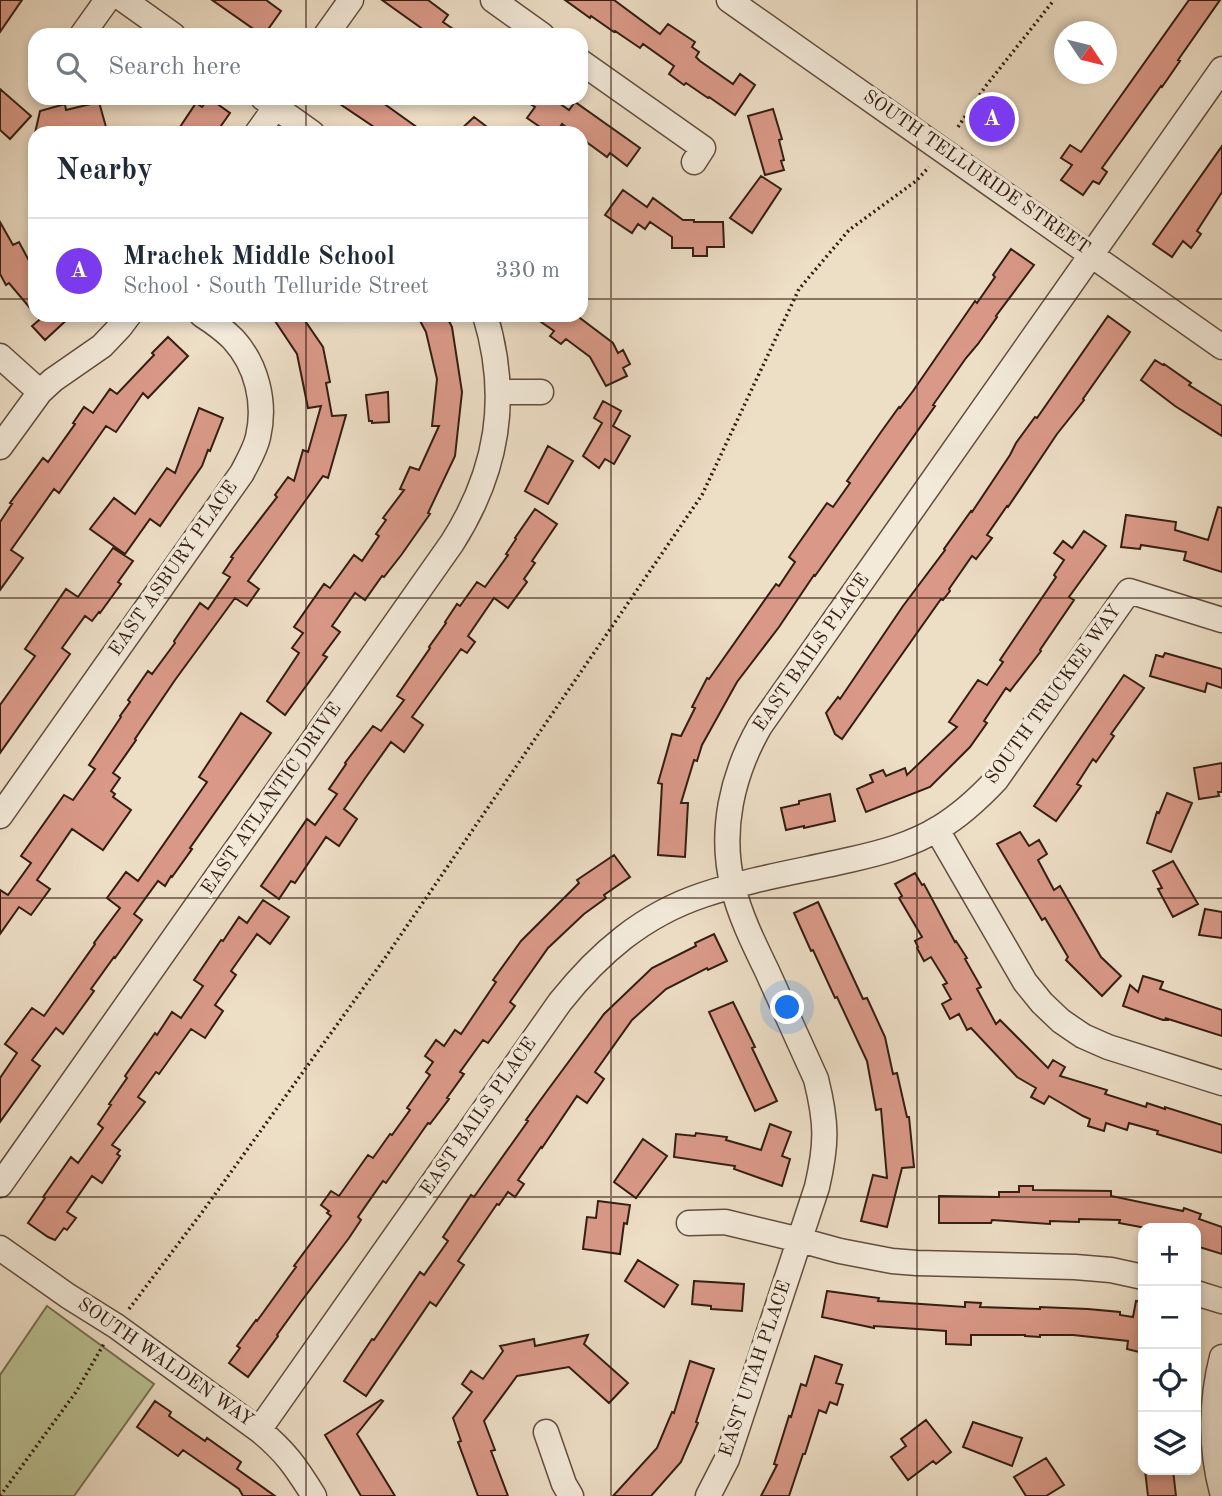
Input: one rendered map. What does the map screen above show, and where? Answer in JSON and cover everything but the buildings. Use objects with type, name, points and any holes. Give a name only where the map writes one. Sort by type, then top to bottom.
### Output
[{"type":"street","points":[[87,28],[107,0]]},
{"type":"street","points":[[124,0],[163,28]]},
{"type":"street","points":[[331,28],[351,0]]},
{"type":"street","points":[[493,0],[532,28]]},
{"type":"street","name":"SOUTH TELLURIDE STREET","points":[[729,0],[1222,347]]},
{"type":"street","points":[[588,67],[703,148],[694,162]]},
{"type":"street","name":"EAST BAILS PLACE","points":[[259,1430],[579,978],[607,950],[648,920],[675,906],[733,886],[727,831],[731,798],[754,736],[1222,69]]},
{"type":"street","points":[[260,126],[271,105]]},
{"type":"street","points":[[278,105],[303,126]]},
{"type":"street","points":[[0,447],[40,392],[102,346],[124,322]]},
{"type":"street","name":"EAST ASBURY PLACE","points":[[0,816],[253,453],[261,415],[260,393],[243,352],[233,339],[211,322]]},
{"type":"street","name":"EAST ATLANTIC DRIVE","points":[[0,1185],[466,520],[483,484],[494,446],[497,419],[497,365],[487,322]]},
{"type":"street","points":[[0,356],[40,392]]},
{"type":"street","points":[[498,393],[541,392]]},
{"type":"street","name":"SOUTH TRUCKEE WAY","points":[[733,886],[879,853],[910,843],[956,818],[996,780],[1129,592],[1222,620]]},
{"type":"street","points":[[937,830],[1025,982],[1061,1021],[1083,1036],[1108,1047],[1222,1083]]},
{"type":"street","name":"EAST UTAH PLACE","points":[[708,1496],[727,1459],[800,1240],[817,1187],[825,1132],[816,1079],[743,918],[733,886]]},
{"type":"street","points":[[689,1223],[725,1222],[840,1251],[904,1262],[1074,1267],[1111,1270],[1138,1276]]},
{"type":"street","name":"SOUTH WALDEN WAY","points":[[0,1248],[116,1326],[277,1444],[314,1496]]},
{"type":"street","points":[[1201,1295],[1222,1301]]},
{"type":"street","points":[[1222,1357],[1213,1422],[1215,1456],[1222,1492]]},
{"type":"street","points":[[546,1432],[564,1484],[571,1496]]},
{"type":"path","points":[[958,127],[985,87],[1054,0]]},
{"type":"path","points":[[128,1311],[392,947],[702,495],[799,289],[849,230],[916,181],[932,164]]},
{"type":"path","points":[[0,1496],[76,1392],[108,1338]]},
{"type":"green space","points":[[47,1306],[154,1384],[74,1496],[0,1496],[0,1375]]},
{"type":"place","name":"Mrachek Middle School","points":[[992,119]]}]
